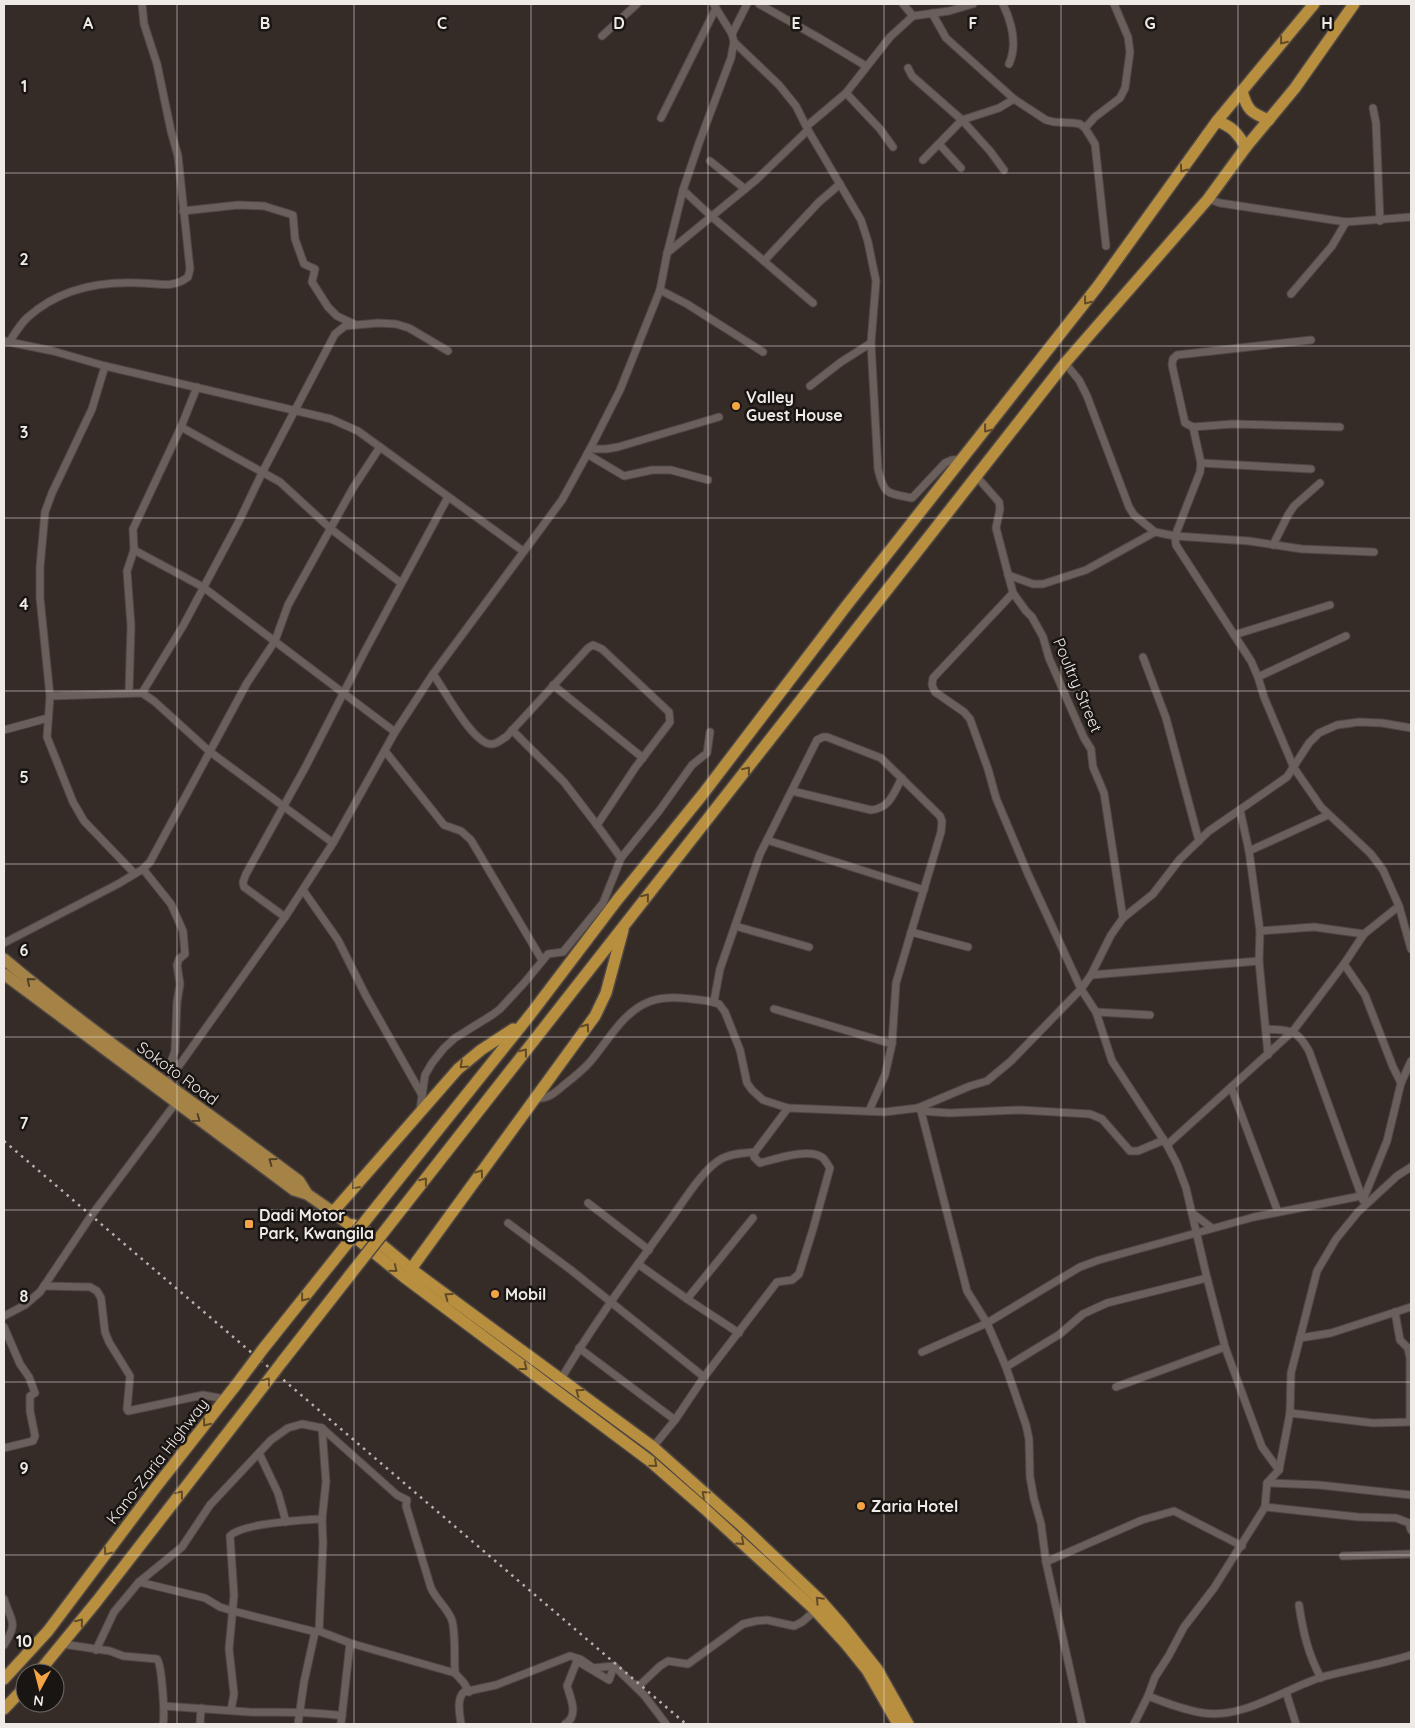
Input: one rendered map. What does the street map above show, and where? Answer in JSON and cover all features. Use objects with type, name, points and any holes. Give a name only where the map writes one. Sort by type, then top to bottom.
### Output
[{"type":"highway","points":[[908,1724],[877,1668],[820,1600],[742,1526],[653,1447],[411,1269],[359,1226],[348,1224],[333,1212],[458,1069],[481,1050],[509,1033],[530,1015],[618,899],[709,787],[847,605],[963,460],[1098,286],[1217,121],[1314,4]]},
{"type":"highway","points":[[46,1663],[1065,363],[1208,199],[1246,147],[1295,88],[1354,4]]},
{"type":"highway","points":[[1242,91],[1246,107],[1269,120]]},
{"type":"highway","points":[[1217,121],[1229,126],[1246,147]]},
{"type":"highway","points":[[411,1269],[601,1005],[611,978],[620,936],[628,920]]},
{"type":"highway","name":"Kano-Zaria Highway","points":[[4,1679],[48,1631],[156,1486],[263,1349],[530,1015]]},
{"type":"highway","points":[[465,1096],[481,1108]]},
{"type":"highway","points":[[348,1224],[351,1234],[404,1277],[650,1461],[816,1610],[867,1670],[898,1724]]},
{"type":"highway","points":[[4,1708],[15,1697]]},
{"type":"main road","name":"Sokoto Road","points":[[4,959],[45,994],[166,1084],[179,1099],[299,1181],[307,1194],[333,1212]]},
{"type":"main road","points":[[4,974],[179,1099]]},
{"type":"street","points":[[142,4],[144,24],[157,64],[178,156],[190,269],[188,277],[183,281],[167,285],[107,283],[82,287],[51,300],[27,318],[7,341],[330,419],[358,431],[523,551]]},
{"type":"street","points":[[602,36],[637,4]]},
{"type":"street","points":[[732,34],[747,4]]},
{"type":"street","points":[[759,4],[814,34],[866,66]]},
{"type":"street","points":[[903,4],[913,16]]},
{"type":"street","points":[[667,254],[745,189],[846,93],[890,37],[913,16],[949,11],[973,4]]},
{"type":"street","points":[[1003,4],[1008,15],[1014,42],[1014,49],[1009,64]]},
{"type":"street","points":[[1085,128],[1120,98],[1126,88],[1130,52],[1128,37],[1114,4]]},
{"type":"street","points":[[166,1084],[303,890],[333,843],[395,732],[433,674],[562,500],[620,390],[660,290],[683,190],[731,58],[734,42],[732,34],[714,6]]},
{"type":"street","points":[[661,118],[714,6]]},
{"type":"street","points":[[932,13],[946,38],[1014,99],[1046,120],[1080,124],[1085,128],[1095,144],[1106,246]]},
{"type":"street","points":[[734,42],[779,85],[796,106],[861,220],[875,270],[876,281],[871,343],[878,469],[882,487],[889,493],[912,498],[944,463],[952,460],[963,460]]},
{"type":"street","points":[[908,68],[912,76],[962,120],[990,151],[1004,170]]},
{"type":"street","points":[[846,93],[880,129],[892,146]]},
{"type":"street","points":[[923,160],[962,120],[999,108],[1014,99]]},
{"type":"street","points":[[1373,108],[1376,123],[1380,221]]},
{"type":"street","points":[[939,144],[961,168]]},
{"type":"street","points":[[710,160],[745,189]]},
{"type":"street","points":[[764,261],[819,202],[840,184]]},
{"type":"street","points":[[683,190],[813,303]]},
{"type":"street","points":[[1208,199],[1220,203],[1346,222],[1380,221],[1411,217]]},
{"type":"street","points":[[183,211],[238,205],[264,206],[293,215],[293,227],[304,264],[315,268],[312,282],[328,307],[337,316],[356,324]]},
{"type":"street","points":[[1291,294],[1332,246],[1346,222]]},
{"type":"street","points":[[660,290],[694,308],[764,352]]},
{"type":"street","points":[[142,693],[183,626],[335,334],[345,326],[356,324],[396,324],[409,328],[448,351]]},
{"type":"street","points":[[1311,340],[1176,355],[1172,359],[1172,365],[1184,418],[1186,423],[1193,427],[1233,424],[1340,427]]},
{"type":"street","points":[[810,386],[841,362],[871,343]]},
{"type":"street","points":[[1065,363],[1079,380],[1087,396],[1129,507],[1134,515],[1155,532],[1174,536],[1249,541],[1302,549],[1374,552]]},
{"type":"street","points":[[105,366],[92,409],[52,493],[45,512],[40,567],[40,598],[50,696],[47,737],[73,802],[84,822],[134,873]]},
{"type":"street","points":[[129,692],[131,626],[127,572],[134,550],[133,530],[181,427],[196,388]]},
{"type":"street","points":[[588,451],[618,447],[719,417]]},
{"type":"street","points":[[181,427],[280,482],[332,530],[401,583]]},
{"type":"street","points":[[1193,427],[1201,463],[1198,479],[1174,536],[1176,545],[1251,661],[1294,768],[1328,815],[1371,854],[1383,870],[1399,906],[1411,949]]},
{"type":"street","points":[[4,943],[118,884],[143,869],[150,862],[247,683],[275,641],[288,605],[332,530],[353,488],[380,447]]},
{"type":"street","points":[[588,451],[624,476],[643,471],[662,470],[688,474],[708,480]]},
{"type":"street","points":[[1201,463],[1311,469]]},
{"type":"street","name":"Poultry Street","points":[[976,477],[999,502],[1000,509],[996,528],[1013,593],[1026,612],[1032,617],[1043,637],[1049,658],[1084,738],[1091,749],[1094,767],[1104,792],[1123,918]]},
{"type":"street","points":[[1273,546],[1294,506],[1320,483]]},
{"type":"street","points":[[285,917],[244,887],[243,882],[448,497]]},
{"type":"street","points":[[1008,575],[1033,584],[1043,584],[1086,570],[1155,532]]},
{"type":"street","points":[[134,550],[203,587],[395,732]]},
{"type":"street","points":[[1013,593],[934,678],[932,685],[935,692],[964,712],[970,719],[1000,806],[1028,874],[1081,989],[1096,1012],[1112,1061],[1177,1164],[1186,1188],[1206,1278],[1225,1347],[1262,1447],[1279,1470]]},
{"type":"street","points":[[1234,635],[1330,605]]},
{"type":"street","points":[[1258,677],[1346,636]]},
{"type":"street","points":[[433,674],[460,716],[482,742],[491,745],[506,737],[588,648],[593,645],[602,649],[669,712],[670,722],[642,758],[598,825]]},
{"type":"street","points":[[1143,657],[1166,718],[1199,840]]},
{"type":"street","points":[[553,686],[642,758]]},
{"type":"street","points":[[50,696],[142,693],[154,701],[210,751],[333,843]]},
{"type":"street","points":[[4,726],[4,730],[48,718]]},
{"type":"street","points":[[920,1110],[970,1086],[987,1081],[1011,1062],[1081,989],[1111,935],[1123,918],[1153,894],[1180,859],[1199,840],[1287,777],[1309,743],[1320,733],[1337,725],[1359,722],[1382,723],[1411,728]]},
{"type":"street","points":[[512,730],[564,782],[621,858]]},
{"type":"street","points":[[419,1113],[425,1075],[432,1063],[455,1038],[500,1008],[548,954],[563,952],[603,903],[621,858],[692,766],[707,754],[710,732]]},
{"type":"street","points":[[714,1002],[720,969],[760,854],[817,740],[827,737],[881,758],[940,816],[942,821],[941,832],[896,983],[892,1044],[884,1075],[869,1111]]},
{"type":"street","points":[[385,751],[444,825],[461,831],[472,840],[542,960]]},
{"type":"street","points":[[792,791],[876,810],[887,805],[902,778]]},
{"type":"street","points":[[1240,810],[1260,931],[1259,961],[1268,1055]]},
{"type":"street","points":[[1248,851],[1328,815]]},
{"type":"street","points":[[767,840],[924,890]]},
{"type":"street","points":[[143,869],[170,904],[183,931],[185,954],[179,959],[177,965],[180,984],[177,1002],[175,1051],[172,1059],[178,1067]]},
{"type":"street","points":[[303,890],[338,940],[366,996],[422,1095]]},
{"type":"street","points":[[534,1098],[546,1097],[577,1075],[634,1010],[650,1002],[664,999],[685,999],[714,1002],[721,1006],[740,1050],[747,1083],[763,1100],[788,1108],[885,1112],[920,1110],[949,1114],[1020,1110],[1090,1114],[1102,1119],[1130,1151],[1138,1151],[1165,1143],[1231,1087],[1257,1062],[1268,1055],[1293,1031],[1344,964],[1364,934],[1399,906]]},
{"type":"street","points":[[735,926],[809,947]]},
{"type":"street","points":[[1260,931],[1314,927],[1364,934]]},
{"type":"street","points":[[911,932],[968,947]]},
{"type":"street","points":[[1090,975],[1259,961]]},
{"type":"street","points":[[1344,964],[1365,995],[1393,1067],[1402,1083]]},
{"type":"street","points":[[774,1009],[892,1044]]},
{"type":"street","points":[[1096,1012],[1150,1015]]},
{"type":"street","points":[[1266,1029],[1293,1031],[1301,1037],[1309,1050],[1362,1198]]},
{"type":"street","points":[[1358,1212],[1362,1198],[1387,1142],[1402,1083],[1411,1060]]},
{"type":"street","points":[[1231,1087],[1278,1212]]},
{"type":"street","points":[[4,1316],[32,1300],[44,1286],[91,1216],[179,1099]]},
{"type":"street","points":[[653,1447],[777,1282],[792,1280],[799,1274],[814,1229],[830,1168],[822,1157],[811,1154],[793,1154],[760,1163],[754,1158],[754,1152],[788,1108]]},
{"type":"street","points":[[920,1110],[967,1290],[987,1324],[1006,1367],[1029,1438],[1030,1477],[1034,1499],[1041,1524],[1046,1562],[1082,1724]]},
{"type":"street","points":[[561,1379],[609,1302],[711,1168],[720,1159],[728,1156],[754,1152]]},
{"type":"street","points":[[1134,1724],[1155,1678],[1184,1627],[1214,1588],[1265,1507],[1267,1483],[1279,1470],[1290,1413],[1291,1373],[1317,1271],[1336,1239],[1358,1212],[1397,1176],[1411,1167]]},
{"type":"street","points":[[922,1352],[987,1324],[1080,1267],[1099,1260],[1195,1232],[1278,1212],[1362,1198]]},
{"type":"street","points":[[588,1203],[648,1250]]},
{"type":"street","points":[[1192,1213],[1212,1228]]},
{"type":"street","points":[[687,1299],[753,1218]]},
{"type":"street","points":[[508,1223],[571,1270],[704,1377]]},
{"type":"street","points":[[638,1264],[739,1333]]},
{"type":"street","points":[[1006,1367],[1060,1334],[1083,1314],[1107,1303],[1206,1278]]},
{"type":"street","points":[[44,1286],[90,1287],[97,1291],[101,1298],[107,1338],[130,1376],[128,1411],[203,1395],[225,1399]]},
{"type":"street","points":[[1300,1338],[1331,1333],[1411,1307]]},
{"type":"street","points":[[1290,1413],[1373,1423],[1410,1422],[1409,1348],[1400,1340],[1395,1312]]},
{"type":"street","points":[[4,1327],[35,1393],[30,1396],[30,1411],[35,1436],[33,1441],[4,1448]]},
{"type":"street","points":[[1116,1387],[1225,1347]]},
{"type":"street","points":[[579,1348],[675,1420]]},
{"type":"street","points":[[96,1650],[114,1612],[139,1582],[182,1547],[210,1505],[271,1440],[294,1425],[302,1424],[322,1428],[397,1495],[407,1500],[406,1506],[431,1588],[435,1597],[450,1615],[453,1623],[455,1673]]},
{"type":"street","points":[[298,1724],[317,1632],[323,1544],[322,1519],[326,1482],[322,1428]]},
{"type":"street","points":[[259,1453],[278,1493],[286,1522]]},
{"type":"street","points":[[1267,1483],[1411,1495]]},
{"type":"street","points":[[1265,1507],[1358,1517],[1396,1518],[1409,1523],[1411,1530]]},
{"type":"street","points":[[1046,1562],[1142,1520],[1174,1511],[1242,1546]]},
{"type":"street","points":[[231,1710],[234,1694],[229,1649],[234,1595],[230,1536],[243,1529],[286,1522],[322,1519]]},
{"type":"street","points":[[1343,1556],[1411,1554]]},
{"type":"street","points":[[139,1582],[205,1598],[233,1612],[317,1632],[350,1644],[455,1673],[469,1692]]},
{"type":"street","points":[[4,1599],[14,1626],[4,1645]]},
{"type":"street","points":[[1299,1606],[1302,1628],[1311,1660],[1321,1678]]},
{"type":"street","points":[[634,1684],[640,1685],[668,1661],[684,1665],[688,1664],[743,1624],[756,1620],[767,1620],[794,1626],[816,1610]]},
{"type":"street","points":[[62,1644],[110,1651],[122,1656],[157,1658],[161,1667],[164,1706],[163,1724]]},
{"type":"street","points":[[164,1706],[322,1713],[342,1720],[350,1644]]},
{"type":"street","points":[[1148,1696],[1204,1714],[1234,1711],[1250,1707],[1321,1678],[1411,1655]]},
{"type":"street","points":[[461,1724],[460,1699],[464,1692],[496,1686],[570,1656],[580,1659],[593,1668],[614,1666],[644,1695],[666,1724]]},
{"type":"street","points":[[565,1724],[570,1721],[573,1715],[573,1702],[567,1686],[577,1661],[609,1680],[614,1666]]},
{"type":"street","points":[[1286,1692],[1296,1724]]},
{"type":"street","points":[[200,1724],[201,1708]]},
{"type":"railway","points":[[4,1141],[686,1724]]},
{"type":"place","name":"Valley Guest House","points":[[736,406]]},
{"type":"place","name":"Dadi Motor Park, Kwangila","points":[[249,1224]]},
{"type":"place","name":"Mobil","points":[[495,1294]]},
{"type":"place","name":"Zaria Hotel","points":[[861,1506]]}]
